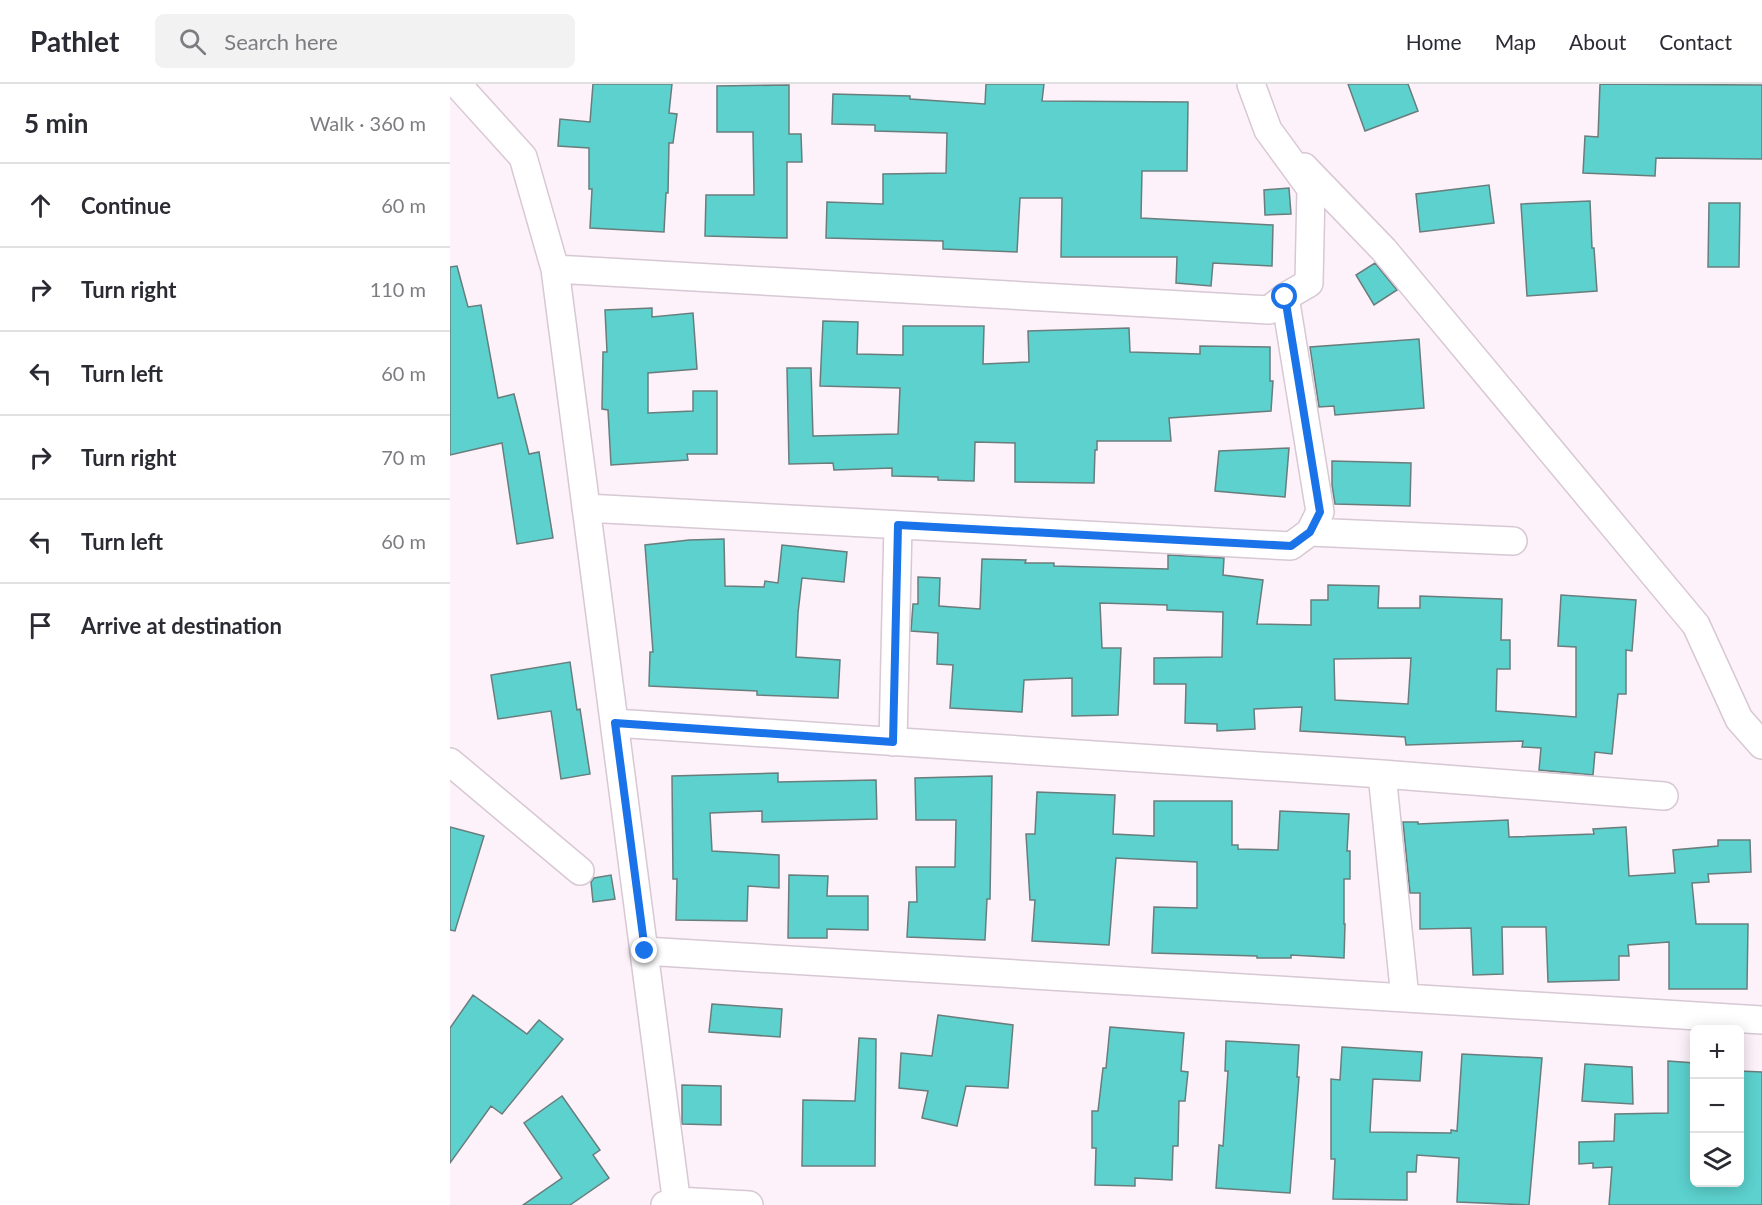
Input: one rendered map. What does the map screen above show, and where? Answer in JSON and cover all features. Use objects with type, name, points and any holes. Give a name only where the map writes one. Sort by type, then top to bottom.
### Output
[{"type":"street","points":[[457,84],[523,157],[555,269],[645,951],[673,1204],[750,1205]]},
{"type":"street","points":[[555,269],[1269,310],[1285,297],[1309,283],[1311,189],[1268,130],[1251,84]]},
{"type":"street","points":[[1268,130],[1384,250],[1696,626],[1739,719],[1762,745]]},
{"type":"street","points":[[586,508],[1291,546],[1310,532],[1320,512],[1285,297]]},
{"type":"street","points":[[893,742],[898,525]]},
{"type":"street","points":[[1310,532],[1513,541]]},
{"type":"street","points":[[615,723],[1382,774],[1664,796]]},
{"type":"street","points":[[450,762],[580,871]]},
{"type":"street","points":[[1382,774],[1405,998]]},
{"type":"street","points":[[645,951],[1762,1020]]},
{"type":"building","points":[[593,84],[672,84],[669,113],[677,114],[673,143],[669,143],[668,193],[666,193],[664,232],[590,228],[592,189],[589,189],[589,148],[558,146],[560,119],[590,122]]},
{"type":"building","points":[[986,84],[1044,84],[1042,101],[1188,102],[1187,171],[1142,171],[1141,218],[1273,225],[1272,266],[1213,263],[1211,286],[1176,283],[1177,257],[1061,257],[1062,198],[1020,198],[1017,252],[943,249],[943,241],[826,238],[827,202],[883,204],[883,174],[946,173],[947,133],[875,131],[875,125],[832,124],[833,94],[910,96],[910,99],[985,104]]},
{"type":"building","points":[[1348,84],[1408,84],[1418,111],[1365,131]]},
{"type":"building","points":[[1600,84],[1762,85],[1762,159],[1656,158],[1655,176],[1583,173],[1585,136],[1598,137]]},
{"type":"building","points":[[789,85],[789,134],[801,134],[802,162],[787,162],[787,238],[705,236],[706,195],[754,195],[753,132],[717,132],[717,86]]},
{"type":"building","points":[[1489,185],[1494,223],[1420,232],[1416,194]]},
{"type":"building","points":[[1289,188],[1291,214],[1265,215],[1264,190]]},
{"type":"building","points":[[1590,201],[1597,291],[1527,296],[1521,204]]},
{"type":"building","points":[[1709,203],[1740,203],[1739,267],[1708,267]]},
{"type":"building","points":[[1375,263],[1397,290],[1374,305],[1356,275]]},
{"type":"building","points":[[457,266],[468,307],[481,305],[498,398],[514,394],[529,454],[539,452],[553,538],[517,544],[502,443],[450,455],[450,267]]},
{"type":"building","points":[[652,308],[652,317],[693,313],[697,369],[648,373],[648,413],[693,411],[693,391],[717,391],[717,454],[687,454],[688,460],[611,465],[608,410],[602,409],[603,352],[607,352],[605,310]]},
{"type":"building","points":[[823,321],[858,322],[857,354],[903,355],[903,326],[984,326],[983,364],[1029,362],[1028,331],[1129,328],[1130,352],[1200,354],[1200,346],[1270,347],[1270,381],[1273,381],[1271,411],[1169,418],[1171,441],[1097,441],[1094,483],[1015,482],[1015,443],[975,442],[974,481],[938,480],[938,477],[892,476],[892,468],[834,470],[833,463],[789,464],[787,368],[811,368],[813,436],[898,434],[900,388],[820,386]]},
{"type":"building","points":[[1419,339],[1424,408],[1335,415],[1334,406],[1319,407],[1310,347]]},
{"type":"building","points":[[1289,448],[1285,497],[1215,491],[1219,451]]},
{"type":"building","points":[[1332,461],[1411,463],[1410,506],[1335,504]]},
{"type":"building","points":[[724,539],[725,586],[764,587],[765,581],[778,583],[782,545],[847,552],[844,582],[802,578],[798,613],[796,657],[840,660],[838,698],[757,695],[757,691],[649,686],[650,652],[653,652],[645,545]]},
{"type":"building","points":[[1168,555],[1224,558],[1223,575],[1263,580],[1257,624],[1311,625],[1311,600],[1328,600],[1328,585],[1379,586],[1378,608],[1420,608],[1420,596],[1502,599],[1501,640],[1510,640],[1510,669],[1497,669],[1496,711],[1576,717],[1576,647],[1558,646],[1561,595],[1636,600],[1632,651],[1626,650],[1626,694],[1618,694],[1612,754],[1595,752],[1593,775],[1539,770],[1541,748],[1522,747],[1523,741],[1406,745],[1405,737],[1300,731],[1302,707],[1254,709],[1255,729],[1217,731],[1217,724],[1185,723],[1186,684],[1154,684],[1154,658],[1222,657],[1223,612],[1167,610],[1167,605],[1100,603],[1102,648],[1121,648],[1118,715],[1072,716],[1072,678],[1024,680],[1022,712],[950,708],[953,665],[937,664],[938,633],[911,631],[913,604],[918,604],[918,577],[940,578],[939,606],[980,609],[982,559],[1026,560],[1025,563],[1054,563],[1054,566],[1168,569]],"holes":[[[1411,658],[1408,704],[1335,700],[1334,659]]]},
{"type":"building","points":[[570,662],[590,774],[561,779],[551,711],[498,719],[491,675]]},
{"type":"building","points":[[778,773],[778,782],[876,780],[877,819],[762,822],[762,811],[710,813],[712,851],[779,855],[779,888],[748,886],[747,921],[676,920],[677,879],[673,879],[672,776]]},
{"type":"building","points":[[992,776],[990,899],[987,899],[985,940],[907,937],[909,902],[917,902],[916,867],[955,867],[956,820],[916,820],[915,778]]},
{"type":"building","points":[[1037,792],[1115,795],[1113,834],[1154,836],[1154,801],[1232,801],[1232,845],[1238,845],[1238,849],[1278,850],[1280,811],[1349,814],[1347,851],[1350,851],[1350,879],[1344,879],[1344,958],[1291,955],[1291,958],[1257,958],[1257,956],[1152,953],[1154,907],[1197,908],[1197,862],[1116,858],[1109,945],[1032,941],[1035,900],[1030,900],[1026,834],[1035,834]]},
{"type":"building","points":[[1508,820],[1509,837],[1594,834],[1593,829],[1626,827],[1629,876],[1675,873],[1673,850],[1718,846],[1718,840],[1750,840],[1751,872],[1708,874],[1709,882],[1692,883],[1696,924],[1748,924],[1747,989],[1669,989],[1669,942],[1628,945],[1629,956],[1619,956],[1619,980],[1548,982],[1546,927],[1502,927],[1503,974],[1473,975],[1471,928],[1420,929],[1420,893],[1410,893],[1403,822],[1418,822],[1418,824]]},
{"type":"building","points":[[450,827],[484,836],[455,931],[450,930]]},
{"type":"building","points":[[611,875],[615,899],[593,902],[591,882],[594,878]]},
{"type":"building","points":[[789,875],[828,876],[827,896],[868,896],[868,930],[827,929],[827,938],[788,938]]},
{"type":"building","points":[[473,995],[527,1034],[539,1020],[563,1039],[502,1114],[491,1106],[450,1163],[450,1028]]},
{"type":"building","points":[[712,1004],[782,1009],[780,1037],[709,1032]]},
{"type":"building","points":[[938,1015],[1013,1025],[1008,1088],[966,1086],[957,1126],[922,1118],[928,1091],[899,1088],[901,1053],[932,1056]]},
{"type":"building","points":[[1110,1027],[1184,1033],[1181,1071],[1188,1072],[1185,1101],[1179,1101],[1178,1146],[1173,1146],[1172,1180],[1135,1178],[1135,1186],[1095,1185],[1096,1148],[1092,1148],[1092,1111],[1098,1111],[1103,1068],[1106,1068]]},
{"type":"building","points":[[859,1038],[876,1039],[875,1166],[802,1166],[803,1100],[855,1101]]},
{"type":"building","points":[[1226,1041],[1299,1045],[1297,1077],[1299,1077],[1290,1193],[1216,1188],[1219,1145],[1223,1146],[1228,1071],[1225,1071]]},
{"type":"building","points":[[1342,1047],[1422,1052],[1420,1081],[1373,1079],[1370,1132],[1451,1133],[1451,1130],[1457,1131],[1462,1054],[1542,1058],[1529,1205],[1457,1202],[1459,1158],[1417,1155],[1416,1172],[1407,1172],[1407,1200],[1333,1199],[1335,1159],[1331,1159],[1331,1079],[1340,1080]]},
{"type":"building","points":[[1668,1061],[1690,1063],[1690,1187],[1744,1187],[1744,1071],[1762,1072],[1762,1205],[1609,1205],[1612,1167],[1593,1168],[1593,1163],[1579,1164],[1579,1142],[1614,1141],[1615,1114],[1668,1113]]},
{"type":"building","points":[[1585,1064],[1632,1067],[1633,1104],[1582,1101]]},
{"type":"building","points":[[682,1085],[721,1086],[721,1125],[682,1124]]},
{"type":"building","points":[[562,1096],[600,1150],[593,1155],[609,1178],[570,1205],[523,1205],[562,1178],[524,1123]]},
{"type":"route","points":[[645,951],[615,723],[893,742],[898,525],[1291,546],[1310,532],[1320,512],[1285,297]]}]
